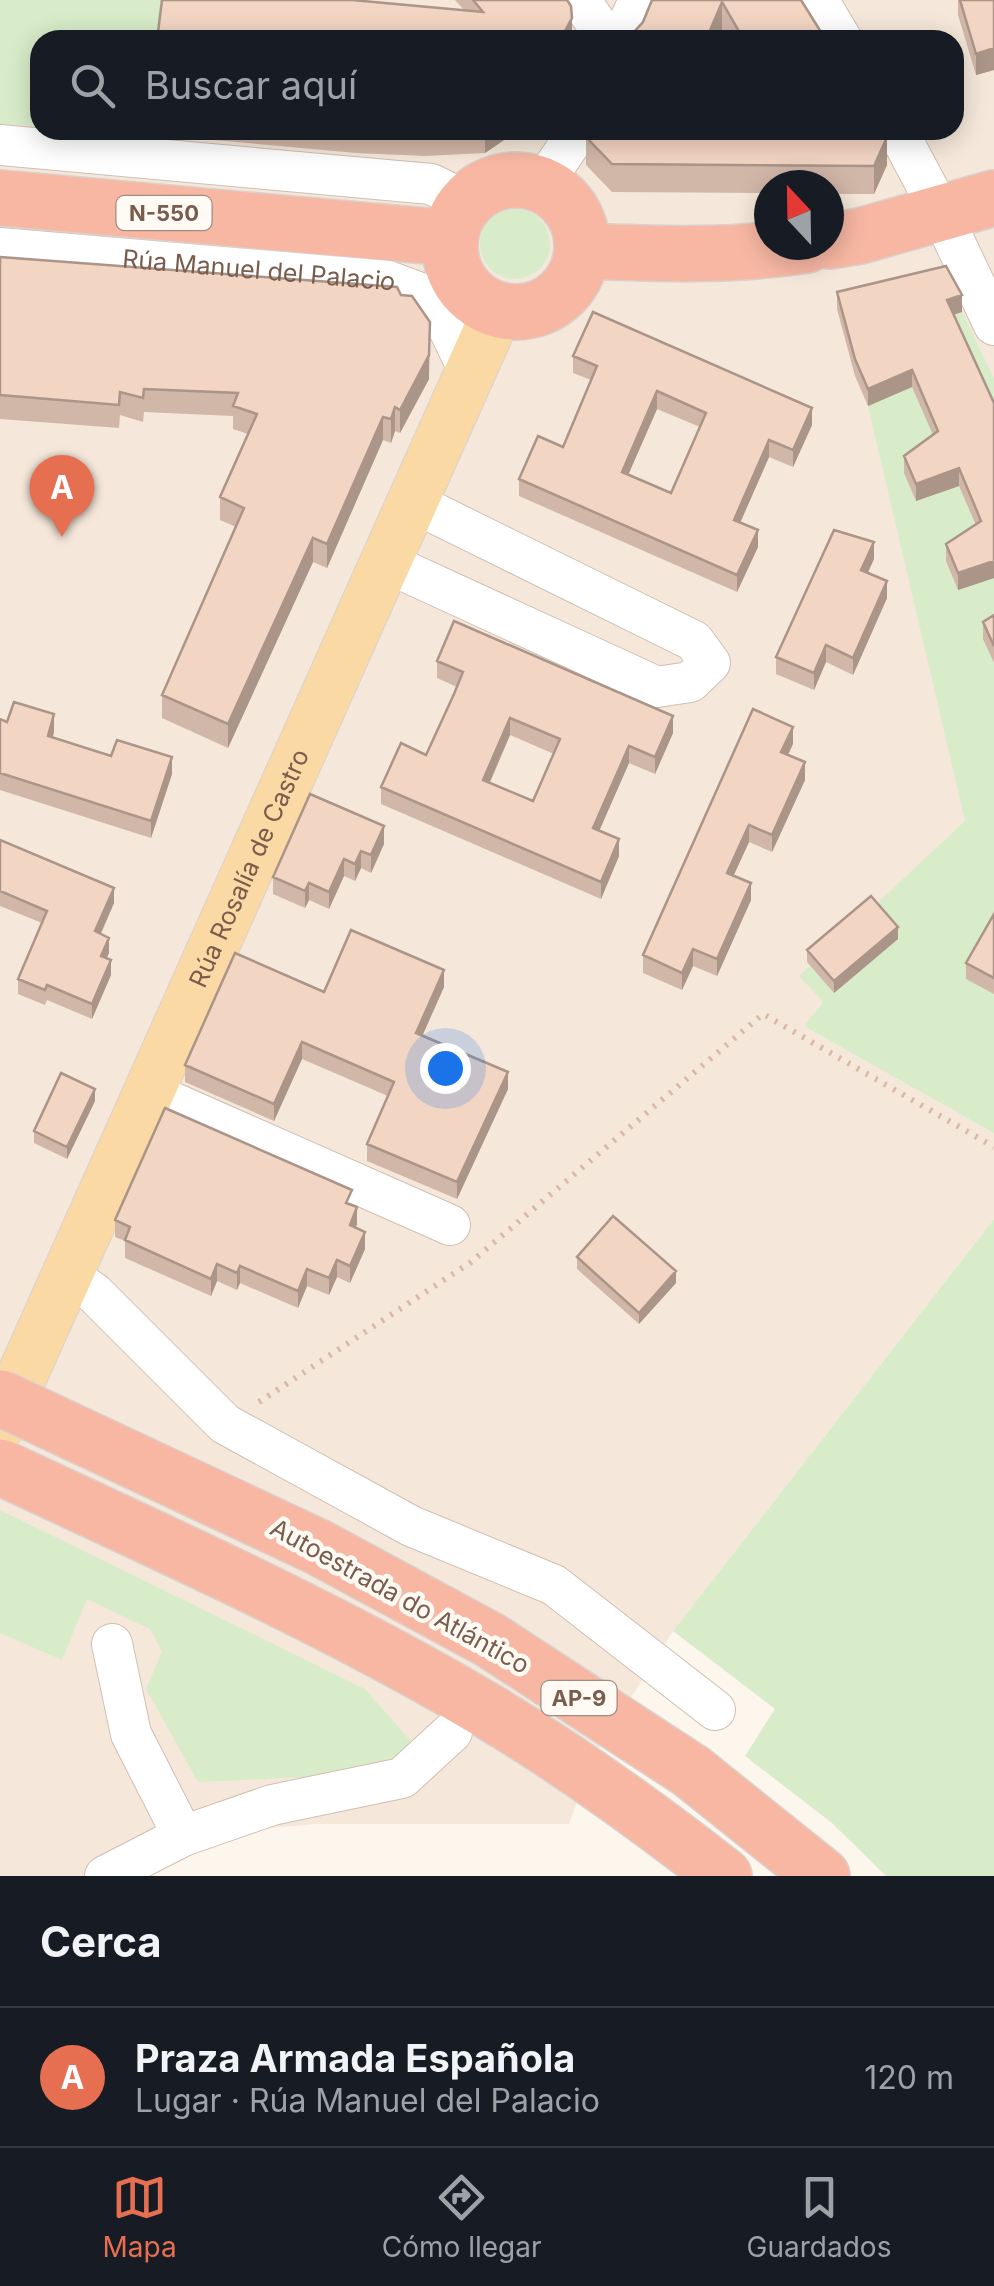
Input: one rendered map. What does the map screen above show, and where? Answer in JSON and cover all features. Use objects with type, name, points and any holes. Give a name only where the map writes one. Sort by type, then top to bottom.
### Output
[{"type":"highway","points":[[522,180],[542,185],[559,196],[580,230],[582,251],[578,270],[554,300],[536,308],[498,310],[466,290],[450,257],[458,220],[482,188],[522,180]]},
{"type":"highway","name":"Rúa Manuel del Palacio","points":[[0,198],[328,228],[458,220]]},
{"type":"highway","points":[[844,239],[994,198]]},
{"type":"highway","points":[[582,251],[654,256],[754,253]]},
{"type":"highway","name":"Autoestrada do Atlántico","points":[[0,1398],[318,1547],[507,1651],[691,1771],[822,1876]]},
{"type":"highway","name":"AP-9","points":[[0,1467],[285,1600],[464,1697],[645,1814],[724,1876]]},
{"type":"main road","name":"Rúa Rosalía de Castro","points":[[0,1425],[498,310]]},
{"type":"street","points":[[580,0],[601,30]]},
{"type":"street","points":[[626,30],[639,0]]},
{"type":"street","points":[[818,0],[836,30]]},
{"type":"street","points":[[542,185],[571,140]]},
{"type":"street","points":[[902,140],[942,213],[994,325]]},
{"type":"street","name":"N-550","points":[[0,144],[431,184],[458,220]]},
{"type":"street","points":[[282,272],[328,228]]},
{"type":"street","name":"Rúa Manuel del Palacio","points":[[0,248],[388,281],[420,293],[444,319],[470,373]]},
{"type":"street","points":[[385,562],[657,687],[690,682],[710,662],[694,641],[412,502]]},
{"type":"street","points":[[148,1092],[450,1225]]},
{"type":"street","points":[[68,1274],[94,1293],[225,1424],[411,1526],[554,1585],[715,1710]]},
{"type":"street","points":[[112,1644],[131,1734],[182,1836]]},
{"type":"street","points":[[105,1876],[182,1836],[272,1805],[402,1778],[452,1732]]},
{"type":"path","points":[[225,1424],[472,1262],[762,1014],[994,1148]]},
{"type":"shaded area","points":[[0,0],[994,0],[994,1219],[673,1631],[593,1758],[569,1824],[316,1824],[183,1836],[141,1876],[0,1876]]},
{"type":"green space","points":[[0,0],[179,0],[165,30],[30,30],[30,126],[0,124]]},
{"type":"green space","points":[[515,209],[539,220],[550,244],[539,268],[515,279],[491,268],[480,244],[491,220]]},
{"type":"green space","points":[[962,312],[994,378],[994,1133],[804,1026],[823,1002],[799,976],[965,821],[868,406],[935,321]]},
{"type":"green space","points":[[994,1219],[994,1876],[886,1876],[832,1823],[745,1756],[775,1709],[673,1631]]},
{"type":"green space","points":[[0,1510],[365,1689],[415,1746],[375,1774],[198,1782],[146,1689],[162,1652],[150,1629],[87,1599],[62,1660],[0,1633]]},
{"type":"building","points":[[162,0],[352,0],[483,12],[473,0],[567,0],[572,18],[565,30],[158,30]]},
{"type":"building","points":[[652,0],[801,0],[820,30],[738,30],[722,2],[710,30],[636,30]]},
{"type":"building","points":[[960,0],[994,0],[994,48],[976,54]]},
{"type":"building","points":[[589,140],[886,140],[874,166],[612,164]]},
{"type":"building","points":[[0,257],[397,287],[401,295],[412,296],[430,322],[429,355],[400,410],[395,407],[391,419],[383,417],[327,544],[313,538],[228,724],[162,695],[244,508],[220,497],[257,414],[233,406],[238,393],[144,389],[143,398],[120,392],[119,405],[0,395]]},
{"type":"building","points":[[946,266],[962,295],[947,300],[994,403],[994,561],[958,573],[946,544],[981,521],[959,468],[916,484],[904,456],[938,431],[912,370],[868,389],[855,359],[837,292]]},
{"type":"building","points":[[593,312],[812,408],[793,450],[769,440],[734,520],[758,530],[737,575],[519,479],[538,436],[563,447],[597,366],[573,356]],"holes":[[[657,391],[706,413],[671,493],[622,472]]]},
{"type":"building","points":[[834,530],[874,542],[861,570],[887,581],[853,658],[826,645],[814,673],[776,657]]},
{"type":"building","points":[[994,615],[994,646],[983,622]]},
{"type":"building","points":[[454,621],[673,716],[655,757],[629,746],[593,828],[619,839],[601,882],[381,787],[401,743],[426,755],[454,694],[463,672],[437,661]],"holes":[[[510,718],[560,739],[533,801],[483,780]]]},
{"type":"building","points":[[14,702],[54,714],[48,736],[111,756],[117,740],[172,757],[151,821],[0,773],[0,719],[7,722]]},
{"type":"building","points":[[753,709],[793,727],[781,752],[805,762],[772,835],[749,825],[727,873],[751,883],[717,959],[693,949],[682,973],[643,955]]},
{"type":"building","points":[[310,794],[384,826],[371,855],[361,851],[355,864],[344,859],[329,892],[309,883],[305,891],[273,877]]},
{"type":"building","points":[[0,840],[114,888],[95,931],[109,938],[101,956],[111,960],[92,1004],[47,985],[45,990],[18,979],[47,911],[0,891]]},
{"type":"building","points":[[871,896],[898,927],[834,981],[807,950]]},
{"type":"building","points":[[994,914],[994,978],[966,963]]},
{"type":"building","points":[[351,930],[444,970],[416,1033],[508,1072],[457,1182],[367,1144],[394,1082],[302,1042],[274,1104],[185,1065],[235,953],[324,992]]},
{"type":"building","points":[[61,1073],[95,1089],[67,1147],[34,1131]]},
{"type":"building","points":[[165,1108],[352,1190],[346,1203],[357,1207],[350,1225],[365,1232],[350,1266],[337,1260],[329,1278],[307,1269],[298,1291],[240,1266],[237,1273],[217,1264],[211,1279],[125,1240],[130,1227],[115,1220]]},
{"type":"building","points":[[613,1216],[676,1271],[639,1313],[577,1257]]},
{"type":"place","name":"Praza Armada Española","points":[[62,537]]}]
